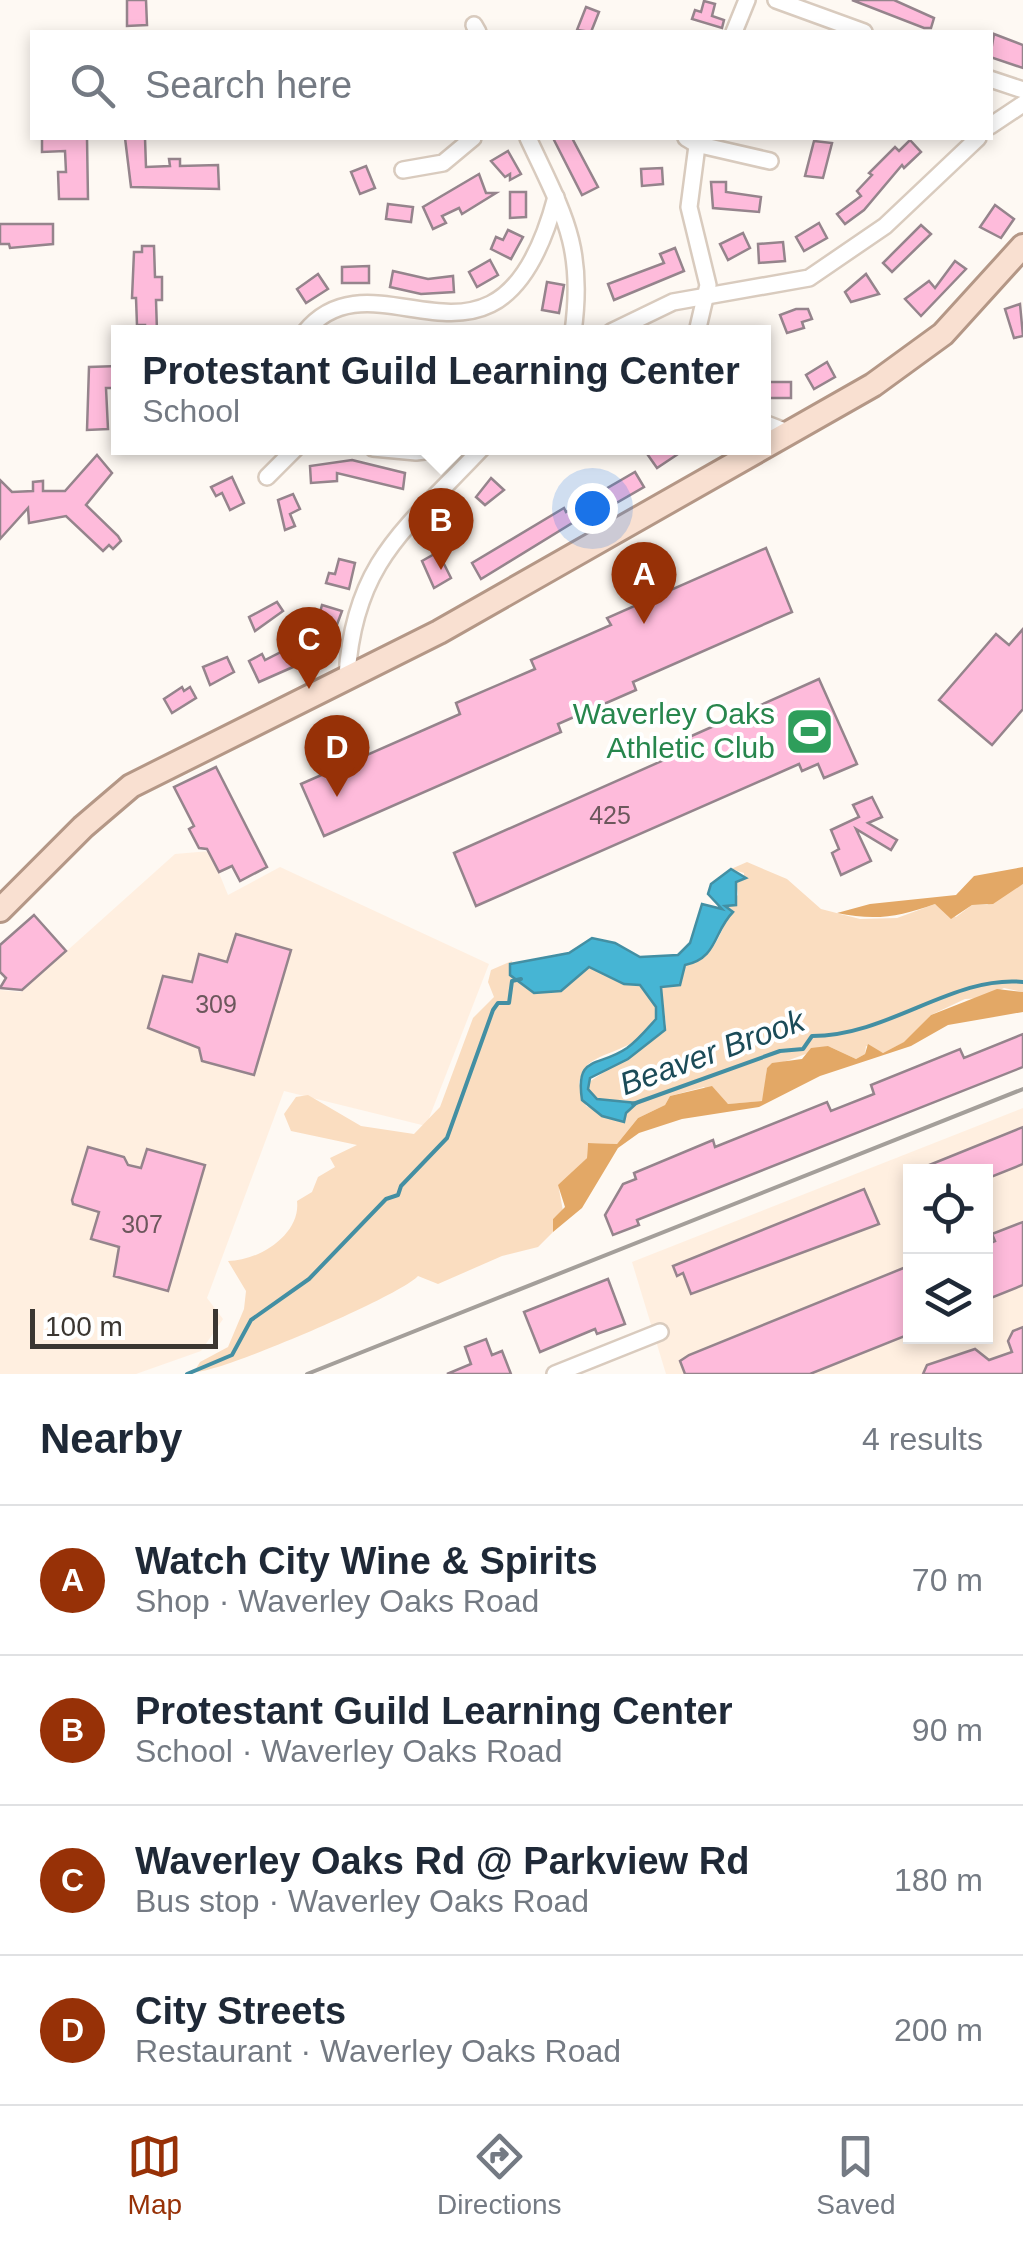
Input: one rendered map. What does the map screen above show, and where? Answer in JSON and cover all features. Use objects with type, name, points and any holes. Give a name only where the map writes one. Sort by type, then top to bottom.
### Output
[{"type":"main road","points":[[771,444],[916,357],[944,334],[1023,246]]},
{"type":"main road","points":[[0,910],[82,827],[131,786],[439,632],[751,455]]},
{"type":"street","points":[[735,30],[747,0]]},
{"type":"street","points":[[776,0],[858,30]]},
{"type":"street","points":[[993,79],[1023,90]]},
{"type":"street","points":[[993,124],[1023,104]]},
{"type":"street","points":[[404,170],[443,164],[471,140]]},
{"type":"street","points":[[529,140],[556,197],[577,257],[573,325]]},
{"type":"street","points":[[699,325],[707,276],[688,207],[693,140],[770,161]]},
{"type":"street","points":[[623,325],[652,309],[706,295],[783,286],[823,270],[885,226],[976,140]]},
{"type":"street","points":[[313,325],[329,312],[352,304],[448,314],[496,299],[520,280],[537,256],[556,197]]},
{"type":"street","points":[[771,426],[790,433]]},
{"type":"street","points":[[267,477],[289,455]]},
{"type":"street","points":[[347,676],[359,603],[380,557],[400,529],[475,455]]},
{"type":"street","points":[[556,1374],[660,1332]]},
{"type":"shaded area","points":[[210,851],[228,895],[280,867],[489,964],[426,1126],[284,1091],[207,1298],[223,1319],[201,1351],[136,1374],[0,1374],[0,990],[21,992],[175,854]]},
{"type":"shaded area","points":[[747,862],[787,879],[821,909],[860,919],[897,918],[935,904],[956,917],[972,905],[987,905],[1023,884],[1023,992],[1004,988],[983,998],[965,999],[931,1015],[905,1042],[883,1053],[866,1046],[865,1054],[856,1059],[828,1046],[767,1068],[763,1101],[728,1104],[704,1087],[670,1096],[665,1105],[638,1118],[617,1144],[588,1143],[587,1158],[559,1189],[563,1211],[553,1219],[553,1232],[538,1247],[502,1256],[438,1284],[418,1276],[380,1299],[309,1332],[237,1361],[194,1372],[200,1362],[228,1347],[244,1309],[246,1291],[228,1261],[252,1256],[276,1243],[292,1224],[297,1201],[312,1192],[318,1177],[335,1167],[330,1158],[357,1145],[291,1131],[284,1114],[296,1097],[308,1095],[361,1126],[414,1134],[440,1107],[473,1018],[494,997],[488,982],[491,970],[512,961],[510,975],[534,993],[561,991],[589,967],[624,984],[640,985],[657,1009],[646,1033],[592,1062],[579,1082],[586,1106],[624,1122],[630,1101],[597,1099],[588,1089],[589,1082],[663,1033],[666,1024],[661,987],[682,981],[685,965],[710,951],[732,909],[724,907],[738,895],[736,882],[744,879],[744,873],[731,869]]},
{"type":"shaded area","points":[[1023,867],[1023,884],[993,904],[972,905],[951,919],[935,904],[887,916],[837,913],[870,904],[956,895],[974,876]]},
{"type":"shaded area","points":[[997,989],[1023,992],[1023,1012],[948,1025],[911,1046],[820,1076],[759,1107],[682,1119],[639,1133],[618,1148],[582,1208],[553,1232],[553,1219],[565,1207],[558,1185],[587,1158],[588,1143],[617,1144],[638,1118],[665,1105],[670,1096],[712,1086],[728,1104],[762,1101],[767,1068],[772,1063],[802,1059],[811,1048],[828,1046],[856,1059],[865,1054],[868,1044],[883,1053],[904,1042],[931,1015]]},
{"type":"shaded area","points":[[1023,1108],[1023,1374],[666,1374],[632,1262]]},
{"type":"water","points":[[731,869],[746,878],[736,882],[736,905],[725,906],[733,912],[704,957],[685,965],[680,985],[661,987],[665,1030],[628,1059],[590,1078],[588,1089],[597,1099],[637,1103],[626,1113],[624,1122],[602,1116],[582,1100],[582,1075],[591,1064],[635,1042],[656,1019],[656,1007],[640,985],[624,984],[589,967],[561,991],[534,993],[510,975],[510,964],[569,953],[592,938],[615,943],[640,957],[678,955],[690,943],[702,904],[722,909],[708,894],[711,884]]},
{"type":"building","points":[[127,0],[146,0],[147,25],[127,26]]},
{"type":"building","points":[[852,0],[894,0],[934,18],[931,28],[924,28]]},
{"type":"building","points":[[704,1],[715,4],[712,16],[724,20],[722,28],[692,19],[695,10],[701,12]]},
{"type":"building","points":[[586,7],[599,12],[592,30],[577,30]]},
{"type":"building","points":[[994,34],[1023,45],[1023,68],[993,58]]},
{"type":"building","points":[[42,140],[87,140],[88,199],[59,199],[58,172],[66,172],[65,151],[42,152]]},
{"type":"building","points":[[125,140],[145,140],[146,167],[170,166],[169,159],[180,159],[180,166],[218,165],[219,189],[131,187]]},
{"type":"building","points":[[554,140],[573,140],[598,187],[582,195]]},
{"type":"building","points":[[910,140],[921,152],[904,168],[902,165],[864,210],[845,224],[837,214],[861,196],[857,191],[872,175],[869,173],[895,147],[899,151]]},
{"type":"building","points":[[814,141],[832,143],[823,178],[805,176]]},
{"type":"building","points":[[508,151],[521,174],[510,180],[510,174],[505,177],[491,161]]},
{"type":"building","points":[[366,166],[375,188],[360,194],[351,172]]},
{"type":"building","points":[[662,168],[663,184],[642,186],[641,169]]},
{"type":"building","points":[[479,174],[486,193],[496,193],[462,214],[459,208],[442,216],[446,223],[433,229],[423,207]]},
{"type":"building","points":[[711,182],[726,182],[726,192],[761,197],[759,212],[713,208]]},
{"type":"building","points":[[510,192],[526,192],[526,217],[510,218]]},
{"type":"building","points":[[388,204],[413,207],[411,222],[386,219]]},
{"type":"building","points":[[995,205],[1014,219],[1001,238],[980,227]]},
{"type":"building","points":[[819,223],[827,238],[804,251],[796,237]]},
{"type":"building","points":[[0,224],[53,224],[53,244],[10,248],[9,244],[0,244]]},
{"type":"building","points":[[921,225],[931,234],[892,272],[883,263]]},
{"type":"building","points":[[508,230],[523,237],[511,259],[491,249],[496,237],[503,240]]},
{"type":"building","points":[[743,233],[750,248],[728,260],[720,244]]},
{"type":"building","points":[[783,242],[785,261],[759,263],[758,244]]},
{"type":"building","points":[[142,246],[154,246],[155,277],[162,277],[162,300],[156,300],[157,325],[137,325],[136,298],[132,298],[134,252],[142,252]]},
{"type":"building","points":[[675,248],[684,271],[614,300],[608,284],[664,263],[660,254]]},
{"type":"building","points":[[490,260],[498,275],[477,287],[469,272]]},
{"type":"building","points":[[955,261],[966,269],[921,316],[905,299],[929,281],[935,288]]},
{"type":"building","points":[[369,266],[369,283],[342,283],[342,267]]},
{"type":"building","points":[[393,271],[428,279],[453,276],[454,292],[421,294],[390,287]]},
{"type":"building","points":[[318,274],[328,289],[306,303],[297,289]]},
{"type":"building","points":[[866,274],[879,294],[851,302],[845,292]]},
{"type":"building","points":[[547,282],[564,285],[559,313],[542,310]]},
{"type":"building","points":[[1020,304],[1023,336],[1014,338],[1005,309]]},
{"type":"building","points":[[808,309],[812,319],[802,322],[804,328],[787,333],[780,315]]},
{"type":"building","points":[[827,362],[835,377],[814,389],[806,375]]},
{"type":"building","points":[[111,366],[111,388],[106,388],[108,429],[87,430],[89,367]]},
{"type":"building","points":[[771,382],[791,382],[791,398],[771,398]]},
{"type":"building","points":[[97,455],[112,473],[86,505],[118,536],[121,541],[113,549],[109,545],[103,551],[66,516],[29,523],[28,508],[0,539],[0,480],[12,492],[33,491],[33,482],[43,481],[43,491],[65,491]]},
{"type":"building","points":[[648,455],[676,455],[657,468]]},
{"type":"building","points":[[352,460],[405,473],[403,489],[337,473],[337,481],[311,483],[310,466]]},
{"type":"building","points":[[635,472],[644,487],[599,513],[587,514],[481,579],[472,563],[564,508],[566,512]]},
{"type":"building","points":[[232,477],[244,503],[230,510],[222,493],[216,496],[211,487]]},
{"type":"building","points":[[491,478],[504,490],[485,505],[476,497]]},
{"type":"building","points":[[293,494],[300,509],[290,514],[295,526],[285,530],[278,500]]},
{"type":"building","points":[[459,509],[470,520],[445,544],[434,532]]},
{"type":"building","points":[[766,548],[792,612],[633,682],[636,690],[558,724],[561,732],[324,836],[301,784],[460,714],[456,703],[535,669],[531,660],[611,625],[607,618]]},
{"type":"building","points":[[438,552],[451,578],[434,588],[422,561]]},
{"type":"building","points":[[339,559],[355,563],[349,589],[326,583],[329,573],[335,574]]},
{"type":"building","points":[[277,602],[283,611],[255,631],[249,617]]},
{"type":"building","points":[[322,605],[342,611],[331,641],[302,631],[306,617],[318,620]]},
{"type":"building","points":[[1023,629],[1023,709],[992,745],[939,700],[996,634],[1009,645]]},
{"type":"building","points":[[285,650],[293,667],[259,682],[249,661],[262,654],[265,660]]},
{"type":"building","points":[[227,657],[234,672],[210,685],[203,667]]},
{"type":"building","points":[[819,679],[857,764],[824,778],[818,764],[802,771],[799,764],[476,906],[454,853],[691,748],[687,738]]},
{"type":"building","points":[[182,687],[184,691],[190,687],[196,698],[172,713],[164,699]]},
{"type":"building","points":[[216,767],[267,867],[240,881],[232,866],[219,872],[207,849],[199,848],[189,829],[194,826],[174,787]]},
{"type":"building","points":[[872,797],[882,817],[868,823],[897,840],[891,850],[856,829],[871,861],[841,875],[832,853],[839,849],[831,830],[859,817],[853,805]]},
{"type":"building","points":[[34,915],[66,951],[22,990],[0,988],[6,978],[0,972],[0,945]]},
{"type":"building","points":[[236,934],[291,950],[254,1075],[202,1061],[199,1048],[148,1028],[163,976],[192,982],[199,954],[227,962]]},
{"type":"building","points":[[1023,1034],[1023,1067],[637,1220],[639,1225],[613,1235],[605,1215],[623,1184],[636,1179],[634,1173],[713,1140],[715,1147],[827,1102],[831,1111],[874,1094],[871,1085],[960,1049],[964,1058]]},
{"type":"building","points":[[1023,1127],[1023,1164],[993,1176],[993,1164],[932,1164]]},
{"type":"building","points":[[88,1147],[124,1157],[128,1165],[141,1168],[147,1149],[205,1165],[168,1291],[114,1276],[119,1247],[91,1239],[99,1212],[73,1204],[72,1200]]},
{"type":"building","points":[[864,1189],[879,1224],[691,1294],[683,1273],[677,1276],[673,1266]]},
{"type":"building","points":[[1023,1222],[1023,1285],[993,1297],[995,1241],[993,1234]]},
{"type":"building","points":[[903,1268],[903,1337],[810,1374],[685,1374],[680,1361]]},
{"type":"building","points":[[608,1279],[625,1324],[597,1334],[595,1329],[540,1352],[524,1312]]},
{"type":"building","points":[[1023,1327],[1023,1374],[923,1374],[927,1365],[975,1349],[989,1360],[1012,1352],[1008,1341],[1013,1331]]},
{"type":"building","points":[[486,1339],[492,1355],[502,1351],[511,1374],[447,1374],[471,1364],[465,1347]]},
{"type":"waterway","name":"Beaver Brook","points":[[187,1374],[232,1355],[251,1320],[309,1279],[386,1199],[398,1195],[401,1186],[447,1138],[493,1010],[498,1003],[509,1003],[512,981],[521,979]]},
{"type":"waterway","name":"Beaver Brook","points":[[633,1104],[780,1051],[803,1049],[812,1036],[868,1027],[971,987],[1023,982]]},
{"type":"railway","points":[[307,1374],[1023,1089]]},
{"type":"place","name":"Protestant Guild Learning Center","points":[[441,570]]},
{"type":"place","name":"Watch City Wine & Spirits","points":[[644,624]]},
{"type":"place","name":"Waverley Oaks Rd @ Parkview Rd","points":[[309,689]]},
{"type":"place","name":"Waverley Oaks Athletic Club","points":[[810,731]]},
{"type":"place","name":"City Streets","points":[[337,797]]}]
